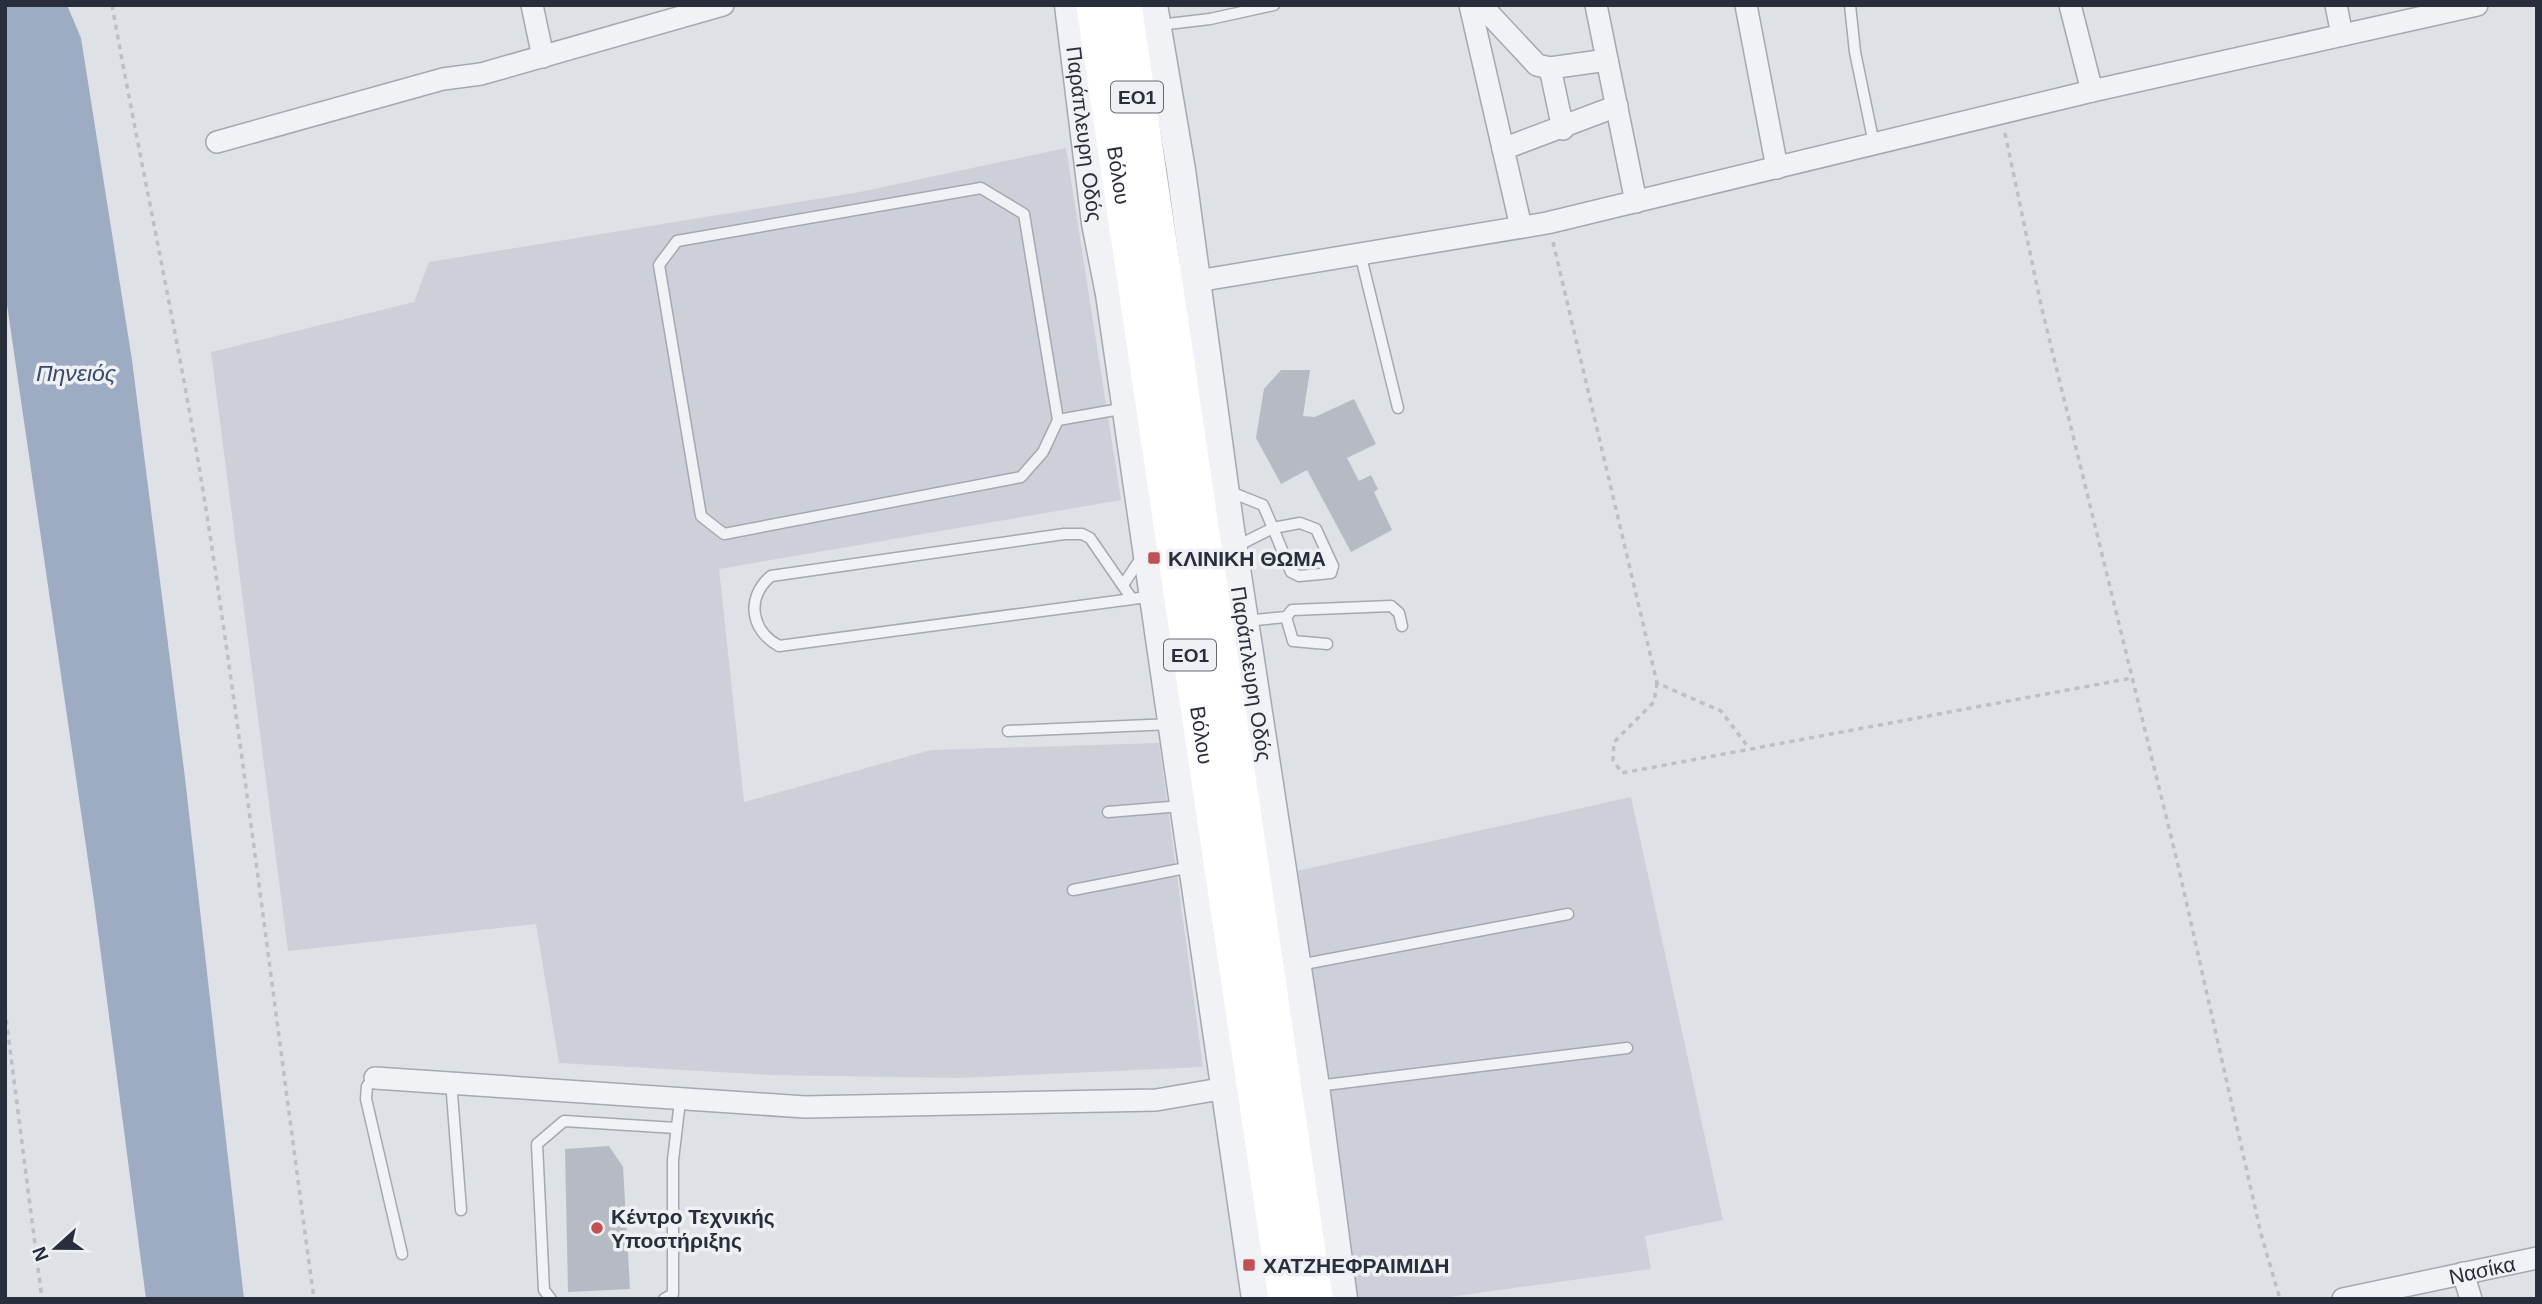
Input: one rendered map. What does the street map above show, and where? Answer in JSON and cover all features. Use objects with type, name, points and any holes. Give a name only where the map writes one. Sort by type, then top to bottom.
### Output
[{"type":"main road","name":"Βόλου","points":[[1094,5],[1286,1299]]},
{"type":"main road","name":"Βόλου","points":[[1124,5],[1315,1299]]},
{"type":"street","points":[[532,5],[543,57]]},
{"type":"street","points":[[217,142],[443,79],[481,74],[723,5]]},
{"type":"street","name":"Παράπλευρη Οδός","points":[[1069,5],[1096,223],[1147,549],[1143,598],[1172,724],[1256,1299]]},
{"type":"street","points":[[1470,5],[1521,228]]},
{"type":"street","points":[[1481,5],[1530,60],[1550,68],[1607,60]]},
{"type":"street","points":[[1596,5],[1636,202]]},
{"type":"street","points":[[1746,5],[1777,168]]},
{"type":"street","points":[[2070,5],[2092,91]]},
{"type":"street","points":[[2336,5],[2342,35]]},
{"type":"street","points":[[1197,281],[1547,223],[2092,91],[2477,5]]},
{"type":"street","name":"Παράπλευρη Οδός","points":[[1154,15],[1197,281],[1224,490],[1315,1086],[1343,1299]]},
{"type":"street","points":[[1550,68],[1563,129]]},
{"type":"street","points":[[1503,149],[1563,129],[1617,106]]},
{"type":"street","points":[[375,1078],[680,1101],[805,1107],[1051,1105],[1156,1100],[1226,1088]]},
{"type":"street","name":"Νασίκα","points":[[2343,1299],[2537,1258]]},
{"type":"street","points":[[2463,1273],[2471,1299]]},
{"type":"lane","points":[[1154,15],[1210,19],[1274,5]]},
{"type":"lane","points":[[1850,5],[1855,52],[1874,144]]},
{"type":"lane","points":[[981,188],[1024,214],[1058,420],[1043,452],[1021,477],[724,534],[701,516],[659,265],[677,241],[981,188]]},
{"type":"lane","points":[[1360,253],[1398,408]]},
{"type":"lane","points":[[1058,420],[1126,408]]},
{"type":"lane","points":[[1224,490],[1263,505],[1273,528],[1293,575],[1332,571],[1333,566],[1312,526],[1300,523],[1273,528],[1233,548]]},
{"type":"lane","points":[[1064,534],[1082,534],[1090,538],[1123,585],[1143,598],[779,646],[765,636],[754,614],[759,589],[771,576],[1064,534]]},
{"type":"lane","points":[[1123,585],[1147,549]]},
{"type":"lane","points":[[1245,621],[1286,617],[1292,610],[1391,606],[1399,613],[1402,626]]},
{"type":"lane","points":[[1286,617],[1293,641],[1327,644]]},
{"type":"lane","points":[[1008,732],[1172,724]]},
{"type":"lane","points":[[1108,812],[1184,806]]},
{"type":"lane","points":[[1073,890],[1193,867]]},
{"type":"lane","points":[[1296,965],[1568,914]]},
{"type":"lane","points":[[1315,1086],[1627,1048]]},
{"type":"lane","points":[[375,1078],[367,1086],[366,1099],[402,1254]]},
{"type":"lane","points":[[451,1082],[461,1210]]},
{"type":"lane","points":[[664,1299],[673,1294],[676,1128],[680,1101]]},
{"type":"lane","points":[[551,1299],[544,1290],[537,1144],[564,1121],[676,1128]]},
{"type":"path","points":[[113,5],[141,167],[169,300],[213,554],[314,1299]]},
{"type":"path","points":[[2007,112],[2005,139],[2041,305],[2132,678],[2261,1234],[2280,1299]]},
{"type":"path","points":[[1547,223],[1581,353],[1657,683],[1654,702],[1614,742],[1613,760],[1622,773],[1748,747],[2132,678]]},
{"type":"path","points":[[1657,683],[1721,711],[1748,747]]},
{"type":"path","points":[[5,1010],[42,1299]]},
{"type":"shaded area","points":[[1066,148],[1121,500],[719,569],[744,802],[931,750],[1159,743],[1203,1067],[958,1078],[773,1075],[559,1063],[536,924],[288,951],[211,352],[414,302],[429,262],[860,192]]},
{"type":"shaded area","points":[[1631,797],[1723,1220],[1645,1236],[1651,1269],[1435,1299],[1357,1299],[1297,871]]},
{"type":"water","name":"Πηνειός","points":[[5,5],[67,5],[81,38],[132,360],[185,778],[244,1299],[146,1299],[94,901],[5,291]]},
{"type":"building","points":[[1281,370],[1310,370],[1303,416],[1315,417],[1354,399],[1376,444],[1347,458],[1359,481],[1371,475],[1378,489],[1374,492],[1392,530],[1351,552],[1307,470],[1281,484],[1256,438],[1264,389]]},
{"type":"building","name":"Κέντρο Τεχνικής Υποστήριξης","points":[[609,1146],[623,1167],[630,1289],[568,1292],[565,1149]]},
{"type":"place","name":"ΚΛΙΝΙΚΗ ΘΩΜΑ","points":[[1154,558]]},
{"type":"place","name":"Κέντρο Τεχνικής Υποστήριξης","points":[[597,1228]]},
{"type":"place","name":"ΧΑΤΖΗΕΦΡΑΙΜΙΔΗ","points":[[1249,1265]]}]
